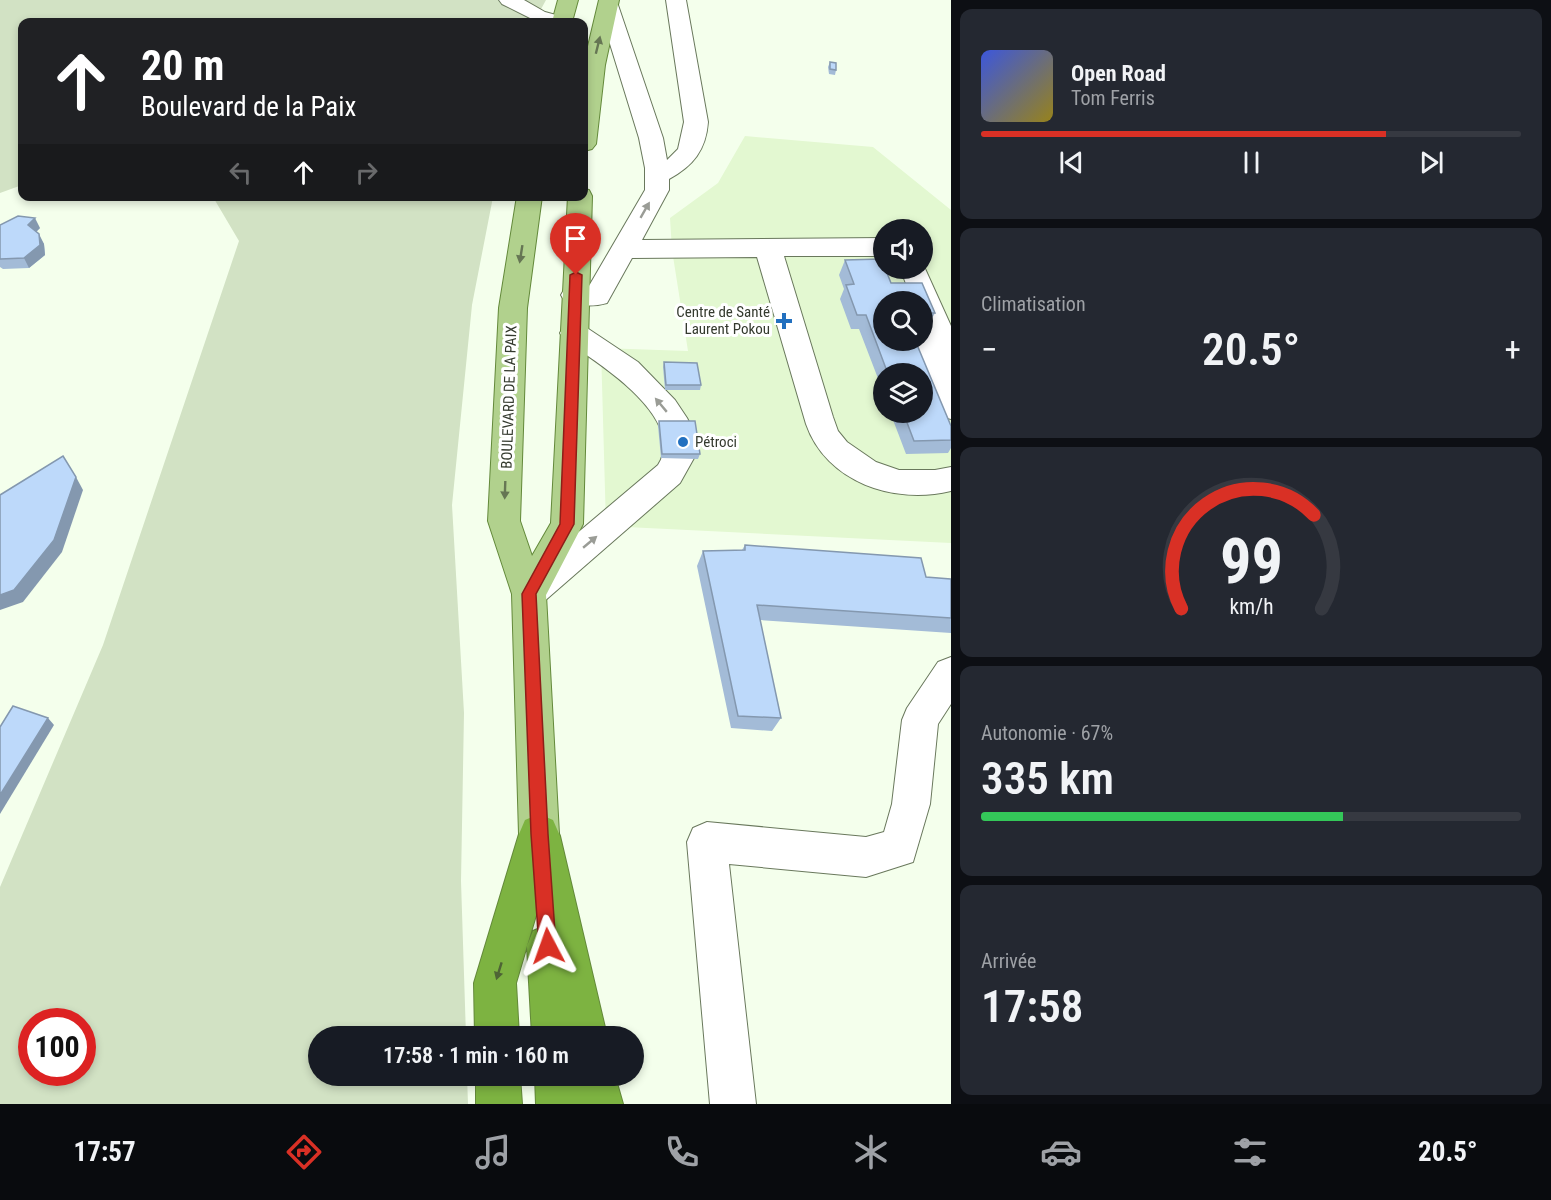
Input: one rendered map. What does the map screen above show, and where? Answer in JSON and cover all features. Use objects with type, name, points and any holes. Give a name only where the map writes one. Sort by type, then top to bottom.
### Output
[{"type":"highway","points":[[497,1026],[495,983],[539,834]]},
{"type":"highway","points":[[539,834],[553,1026]]},
{"type":"highway","points":[[539,834],[583,1026]]},
{"type":"highway","points":[[498,1086],[499,1104]]},
{"type":"highway","points":[[558,1086],[559,1104]]},
{"type":"highway","points":[[596,1086],[600,1104]]},
{"type":"main road","points":[[562,18],[568,0]]},
{"type":"main road","points":[[588,112],[594,65],[609,2]]},
{"type":"main road","name":"BOULEVARD DE LA PAIX","points":[[529,201],[513,308],[504,521],[529,594],[539,834]]},
{"type":"main road","points":[[529,594],[567,524],[580,201]]},
{"type":"lane","points":[[509,0],[546,18]]},
{"type":"lane","points":[[657,176],[679,164],[691,148],[696,135],[696,122],[676,0]]},
{"type":"lane","points":[[575,295],[597,296],[657,190],[651,138],[609,2]]},
{"type":"lane","points":[[622,249],[873,247]]},
{"type":"lane","points":[[768,248],[816,410],[826,436],[841,454],[860,468],[881,479],[913,483],[940,482],[951,479]]},
{"type":"lane","points":[[918,279],[951,360]]},
{"type":"lane","points":[[529,594],[669,474],[679,458],[676,426],[664,408],[628,369],[574,333]]},
{"type":"lane","points":[[927,351],[951,408]]},
{"type":"lane","points":[[733,1104],[707,842],[866,857],[899,848],[911,804],[920,720],[951,673]]},
{"type":"shaded area","points":[[0,0],[546,0],[536,18],[18,18],[18,186],[0,193]]},
{"type":"shaded area","name":"Centre de Santé Laurent Pokou","points":[[745,136],[873,147],[951,210],[951,543],[606,526],[601,348],[688,351],[672,250],[670,218],[718,183]]},
{"type":"shaded area","points":[[215,201],[492,201],[472,305],[452,505],[464,713],[461,881],[466,1026],[308,1026],[308,1086],[467,1086],[468,1104],[0,1104],[0,887],[103,645],[239,241]]},
{"type":"building","points":[[830,62],[836,63],[836,70],[830,69]]},
{"type":"building","points":[[18,216],[35,218],[28,225],[39,234],[40,245],[24,258],[0,259],[0,225]]},
{"type":"building","points":[[873,259],[873,279],[889,279],[891,283],[922,283],[925,291],[873,291],[873,334],[866,315],[857,315],[846,285],[854,284],[845,260]]},
{"type":"building","points":[[879,351],[920,351],[925,363],[884,363]]},
{"type":"building","points":[[664,362],[697,363],[701,385],[666,385]]},
{"type":"building","points":[[933,383],[951,426],[951,440],[914,441],[907,423],[933,423]]},
{"type":"building","points":[[659,421],[695,421],[700,454],[662,454]]},
{"type":"building","points":[[63,456],[76,477],[54,540],[14,590],[0,595],[0,495]]},
{"type":"building","points":[[745,545],[921,558],[926,577],[951,579],[951,618],[757,605],[781,718],[738,716],[703,551],[745,550]]},
{"type":"building","points":[[13,706],[48,718],[0,795],[0,727]]},
{"type":"place","name":"Centre de Santé Laurent Pokou","points":[[784,321]]},
{"type":"place","name":"Pétroci","points":[[683,442]]},
{"type":"route","points":[[548,946],[539,834],[529,594],[567,524],[576,275]]}]
